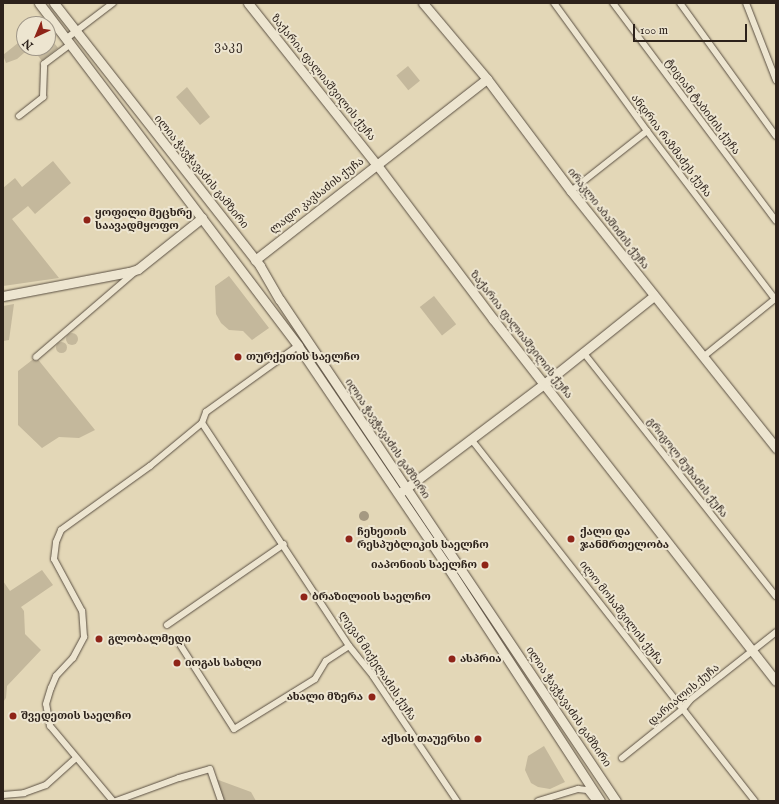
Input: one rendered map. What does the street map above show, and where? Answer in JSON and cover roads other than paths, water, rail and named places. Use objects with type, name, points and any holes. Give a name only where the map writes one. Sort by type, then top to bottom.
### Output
[{"type":"main road","name":"ილია ჭავჭავაძის გამზირი","points":[[39,3],[298,346],[402,491],[616,801]]},
{"type":"main road","name":"ილია ჭავჭავაძის გამზირი","points":[[54,3],[256,259],[600,801]]},
{"type":"main road","name":"ზაქარია ფალიაშვილის ქუჩა","points":[[248,3],[377,164],[544,384],[776,681]]},
{"type":"main road","name":"ირაკლი აბაშიძის ქუჩა","points":[[423,3],[486,79],[571,191],[776,448]]},
{"type":"main road","name":"ლადო კავსაძის ქუჩა","points":[[256,259],[486,79]]},
{"type":"main road","points":[[3,296],[107,278],[138,269],[202,218]]},
{"type":"main road","points":[[402,491],[544,384],[654,296]]},
{"type":"street","points":[[19,116],[42,98],[44,64],[69,41],[76,31],[113,3]]},
{"type":"street","name":"ანდრია რაზმაძეს ქუჩა","points":[[554,3],[647,131],[776,298]]},
{"type":"street","name":"ტიციან ტაბიძის ქუჩა","points":[[614,3],[776,221]]},
{"type":"street","points":[[680,3],[776,136]]},
{"type":"street","points":[[746,3],[776,80]]},
{"type":"street","points":[[571,191],[647,131]]},
{"type":"street","points":[[36,357],[138,269]]},
{"type":"street","points":[[703,357],[776,298]]},
{"type":"street","points":[[113,801],[50,726],[46,704],[56,676],[73,658],[84,637],[82,610],[54,559],[54,548],[61,530],[150,466],[202,423],[206,412],[298,346]]},
{"type":"street","name":"გრიგოლ მუხაძის ქუჩა","points":[[583,352],[776,596]]},
{"type":"street","name":"ლევან მიქელაძის ქუჩა","points":[[202,423],[284,544],[349,646],[373,676],[457,801]]},
{"type":"street","name":"ილო მოსაშვილის ქუჩა","points":[[471,439],[755,801]]},
{"type":"street","points":[[167,625],[284,544]]},
{"type":"street","name":"დარიალის ქუჩა","points":[[622,758],[683,709],[690,700],[753,652],[776,632]]},
{"type":"street","points":[[179,643],[234,729],[315,679],[326,660],[349,646]]},
{"type":"street","points":[[3,795],[24,792],[46,785],[76,758]]},
{"type":"street","points":[[116,801],[210,769],[221,801]]},
{"type":"street","points":[[578,789],[583,782],[583,774]]},
{"type":"street","points":[[538,801],[578,789],[587,790],[596,801]]},
{"type":"place","name":"ყოფილი მეცხრე საავადმყოფო","points":[[87,220]]},
{"type":"place","name":"თურქეთის საელჩო","points":[[238,357]]},
{"type":"place","name":"ჩეხეთის რესპუბლიკის საელჩო","points":[[349,539]]},
{"type":"place","name":"ქალი და ჯანმრთელობა","points":[[571,539]]},
{"type":"place","name":"იაპონიის საელჩო","points":[[485,565]]},
{"type":"place","name":"ბრაზილიის საელჩო","points":[[304,597]]},
{"type":"place","name":"გლობალმედი","points":[[99,639]]},
{"type":"place","name":"ასპრია","points":[[452,659]]},
{"type":"place","name":"იოგას სახლი","points":[[177,663]]},
{"type":"place","name":"ახალი მზერა","points":[[372,697]]},
{"type":"place","name":"შვედეთის საელჩო","points":[[13,716]]},
{"type":"place","name":"აქსის თაუერსი","points":[[478,739]]},
{"type":"district","name":"ვაკე","points":[[229,47]]}]
